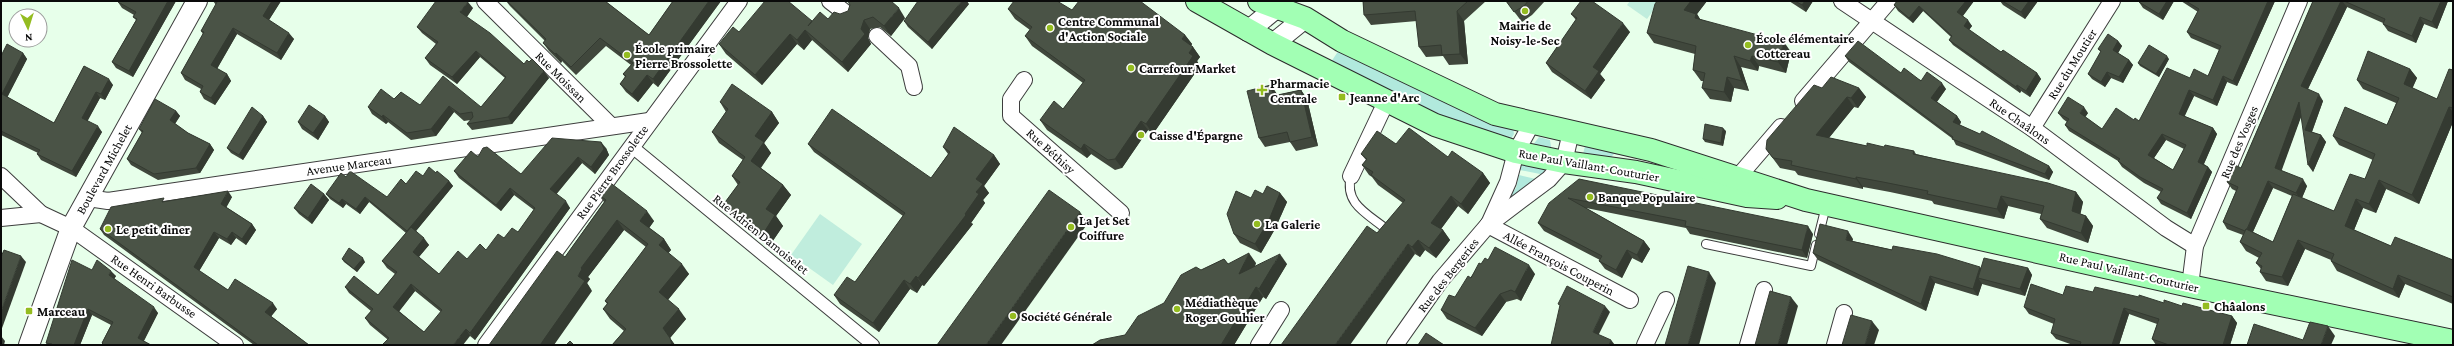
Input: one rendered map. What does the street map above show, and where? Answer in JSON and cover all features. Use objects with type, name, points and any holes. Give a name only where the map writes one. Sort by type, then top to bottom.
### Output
[{"type":"main road","name":"Rue Paul Vaillant-Couturier","points":[[1197,1],[1248,31],[1386,102],[1435,125],[1516,152],[1564,162],[1636,172],[1747,196],[1816,202]]},
{"type":"main road","name":"Rue Paul Vaillant-Couturier","points":[[1268,5],[1305,18],[1342,41],[1495,114],[1652,150],[1816,202],[2190,286],[2453,340]]},
{"type":"street","name":"Boulevard Michelet","points":[[29,345],[71,228],[197,1]]},
{"type":"street","name":"Rue Moissan","points":[[485,1],[610,126]]},
{"type":"street","name":"Rue Pierre Brossolette","points":[[486,345],[649,121],[739,1]]},
{"type":"street","points":[[830,1],[847,14]]},
{"type":"street","name":"Rue Chaâlons","points":[[1842,1],[1873,20],[2032,128],[2166,228],[2195,246]]},
{"type":"street","points":[[1738,177],[1889,1]]},
{"type":"street","name":"Rue du Moutier","points":[[2032,128],[2112,1]]},
{"type":"street","name":"Rue des Vosges","points":[[2190,286],[2195,246],[2299,1]]},
{"type":"street","points":[[1248,31],[1268,5]]},
{"type":"street","points":[[1273,44],[1305,18]]},
{"type":"street","points":[[877,36],[909,66],[914,87]]},
{"type":"street","name":"Rue Béthisy","points":[[1024,80],[1011,99],[1012,116],[1121,213]]},
{"type":"street","points":[[1351,176],[1386,102]]},
{"type":"street","points":[[610,126],[649,121]]},
{"type":"street","name":"Rue des Bergeries","points":[[1488,225],[1508,182],[1516,152],[1532,123]]},
{"type":"street","name":"Avenue Marceau","points":[[88,198],[108,201],[610,126]]},
{"type":"street","name":"Rue des Bergeries","points":[[1396,345],[1440,281],[1488,225],[1549,179],[1564,162],[1571,132]]},
{"type":"street","name":"Rue Adrien Damoiselet","points":[[631,146],[873,345]]},
{"type":"street","points":[[1636,172],[1648,162],[1652,150]]},
{"type":"street","points":[[1,176],[41,214]]},
{"type":"street","points":[[1,218],[41,214]]},
{"type":"street","name":"Rue Henri Barbusse","points":[[41,214],[71,228],[235,345]]},
{"type":"street","name":"Allée François Couperin","points":[[1488,225],[1630,300]]},
{"type":"street","points":[[1748,345],[1764,290]]},
{"type":"street","points":[[1645,345],[1666,300]]},
{"type":"street","points":[[1259,345],[1281,310]]},
{"type":"street","points":[[1835,345],[1844,313]]},
{"type":"lane","points":[[1351,176],[1348,188],[1355,204],[1385,228]]},
{"type":"lane","points":[[1706,244],[1811,266],[1816,202]]},
{"type":"shaded area","points":[[1630,1],[1660,1],[1647,19],[1627,5]]},
{"type":"shaded area","points":[[1339,50],[1513,128],[1514,134],[1509,142],[1494,140],[1329,65]]},
{"type":"shaded area","points":[[1539,137],[1550,140],[1552,153],[1530,149]]},
{"type":"shaded area","points":[[1585,146],[1638,156],[1631,157],[1614,154],[1609,159],[1582,158]]},
{"type":"shaded area","points":[[1523,161],[1544,165],[1545,175],[1520,170]]},
{"type":"shaded area","points":[[1519,175],[1540,180],[1501,205],[1516,188]]},
{"type":"shaded area","points":[[820,214],[862,244],[833,285],[791,255]]},
{"type":"building","points":[[168,1],[129,71],[112,62],[137,19],[133,17],[136,12],[118,2]]},
{"type":"building","points":[[216,1],[272,1],[263,16],[289,33],[277,53],[233,28],[211,65],[227,74],[211,98],[200,92],[203,86],[181,73],[204,32],[201,31],[217,2]]},
{"type":"building","points":[[436,1],[467,1],[468,2],[460,12],[490,33],[524,64],[527,60],[529,62],[532,59],[544,71],[508,117],[467,124],[473,117],[472,112],[460,114],[449,106],[431,129],[407,133],[383,115],[382,117],[368,107],[381,89],[394,99],[401,92],[420,105],[443,76],[481,107],[506,77],[476,51],[452,77],[425,58],[438,42],[417,27]]},
{"type":"building","name":"École primaire Pierre Brossolette","points":[[507,1],[605,1],[649,35],[673,1],[709,1],[653,79],[647,75],[632,94],[620,84],[626,76],[623,74],[633,63],[600,38],[571,67],[543,43],[546,39]]},
{"type":"building","points":[[765,1],[788,1],[812,21],[808,26],[820,12],[828,19],[834,12],[840,14],[848,11],[850,5],[848,1],[891,1],[899,8],[884,26],[873,17],[864,20],[861,29],[865,34],[842,62],[805,30],[797,40],[790,34],[755,75],[719,44],[733,27],[739,32]]},
{"type":"building","points":[[918,1],[962,1],[928,42],[904,21]]},
{"type":"building","points":[[1014,1],[1057,1],[1072,10],[1079,1],[1140,1],[1185,35],[1182,39],[1193,47],[1189,53],[1193,56],[1146,124],[1141,121],[1115,159],[1108,160],[1084,144],[1081,149],[1040,120],[1054,101],[1063,109],[1085,80],[1025,36],[1032,27],[1008,9]]},
{"type":"building","points":[[1363,1],[1468,1],[1457,11],[1460,54],[1442,55],[1441,45],[1419,47],[1415,11],[1364,15]]},
{"type":"building","points":[[1506,1],[1528,1],[1525,5],[1514,12]]},
{"type":"building","points":[[1581,1],[1592,1],[1623,23],[1593,67],[1599,71],[1585,91],[1546,63],[1577,18],[1571,14]]},
{"type":"building","points":[[1657,1],[1691,1],[1684,10],[1696,14],[1695,18],[1784,42],[1778,62],[1752,56],[1750,61],[1734,56],[1742,81],[1727,77],[1724,92],[1702,88],[1705,73],[1693,70],[1696,46],[1647,33]]},
{"type":"building","points":[[1795,1],[1805,1],[1802,5]]},
{"type":"building","points":[[1897,1],[1966,1],[1957,12],[1968,20],[1964,26],[2001,52],[2003,50],[2037,73],[2026,91],[2017,85],[2016,87],[1949,40],[1952,36],[1919,6],[1909,18],[1894,5]]},
{"type":"building","points":[[2002,1],[2029,1],[2021,12]]},
{"type":"building","points":[[2167,1],[2159,14],[2139,2]]},
{"type":"building","points":[[2186,1],[2268,1],[2233,81],[2223,76],[2213,100],[2189,90],[2179,114],[2213,128],[2198,162],[2208,167],[2187,213],[2157,198],[2163,189],[2140,177],[2118,161],[2120,159],[2065,125],[2069,119],[2058,113],[2068,97],[2084,107],[2080,113],[2102,129],[2116,108],[2134,120],[2135,118],[2139,121],[2167,68],[2190,78],[2194,69],[2208,76],[2221,46],[2187,32],[2199,9]],"holes":[[[2162,134],[2186,145],[2173,170],[2148,155]]]},
{"type":"building","points":[[2313,1],[2341,1],[2301,86],[2319,94],[2305,130],[2321,135],[2308,165],[2299,102],[2275,168],[2303,179],[2296,193],[2268,181],[2245,231],[2223,222],[2238,187],[2227,182],[2235,165],[2241,168]]},
{"type":"building","points":[[2344,1],[2441,1],[2432,22],[2420,17],[2412,36],[2383,24],[2385,19]]},
{"type":"building","points":[[2108,34],[2118,41],[2113,50],[2129,60],[2119,77],[2107,72],[2101,82],[2088,74],[2101,51],[2098,49]]},
{"type":"building","points":[[1858,41],[1901,73],[1904,68],[1921,81],[1927,72],[1942,83],[1931,98],[1957,116],[1953,122],[1980,134],[1982,131],[2049,166],[2045,174],[1952,139],[1953,137],[1845,56]]},
{"type":"building","points":[[7,44],[8,48],[14,48],[23,53],[2,94],[54,123],[84,66],[109,79],[101,94],[96,92],[82,118],[98,126],[72,171],[37,154],[40,150],[1,131],[1,56]]},
{"type":"building","points":[[2149,45],[2167,56],[2156,74],[2138,63]]},
{"type":"building","points":[[2368,51],[2410,69],[2404,84],[2437,99],[2449,69],[2453,70],[2453,108],[2449,107],[2412,195],[2379,180],[2369,204],[2356,199],[2345,226],[2391,246],[2395,237],[2453,260],[2453,297],[2398,275],[2393,289],[2331,261],[2334,254],[2298,240],[2282,277],[2260,272],[2262,266],[2256,263],[2262,253],[2240,242],[2246,229],[2273,242],[2293,194],[2334,211],[2350,174],[2365,179],[2375,154],[2333,136],[2345,107],[2387,125],[2399,98],[2357,80]]},
{"type":"building","points":[[1831,77],[1859,88],[1851,98],[1847,97],[1816,135],[1867,146],[1867,143],[1914,151],[1913,154],[2048,183],[2076,192],[2072,211],[2086,216],[2081,233],[2040,219],[2044,206],[2001,196],[1997,209],[1927,194],[1928,191],[1856,177],[1856,179],[1804,168],[1791,165],[1792,161],[1773,158],[1766,149],[1767,140],[1814,85],[1822,88]]},
{"type":"building","points":[[732,84],[772,112],[755,136],[764,142],[751,161],[783,185],[766,209],[775,215],[763,234],[723,205],[740,182],[732,176],[745,157],[712,132],[728,109],[720,102]]},
{"type":"building","points":[[1271,85],[1273,96],[1301,90],[1312,137],[1290,142],[1287,132],[1259,138],[1247,91]]},
{"type":"building","points":[[155,99],[176,111],[170,120],[188,133],[210,144],[196,168],[154,174],[127,159],[143,131],[139,129]]},
{"type":"building","points":[[309,105],[325,116],[313,133],[298,122]]},
{"type":"building","points":[[252,107],[263,116],[239,155],[227,148]]},
{"type":"building","points":[[832,109],[931,178],[950,152],[943,147],[954,127],[994,155],[976,179],[983,184],[976,192],[979,194],[965,214],[966,215],[918,278],[916,276],[910,284],[904,280],[873,323],[834,295],[847,277],[855,282],[905,213],[808,144]]},
{"type":"building","points":[[1705,124],[1723,128],[1721,143],[1703,139]]},
{"type":"building","points":[[1409,128],[1448,157],[1452,151],[1483,173],[1461,204],[1451,196],[1431,223],[1443,230],[1429,248],[1418,240],[1412,247],[1408,244],[1335,345],[1281,345],[1367,226],[1377,233],[1405,200],[1371,175],[1373,172],[1362,165],[1367,159],[1361,154],[1377,131],[1396,144]]},
{"type":"building","points":[[552,138],[601,142],[604,149],[591,167],[578,157],[550,189],[566,201],[470,333],[466,329],[453,345],[382,345],[389,338],[365,318],[373,309],[345,287],[354,276],[378,295],[397,272],[382,261],[411,227],[424,238],[413,252],[439,274],[458,251],[467,259],[480,244],[486,250],[498,234],[504,238],[512,228],[518,232],[535,208],[510,188],[496,205],[454,171],[471,151],[478,157],[483,148],[487,147],[521,174]],"holes":[[[411,284],[442,310],[424,332],[393,307]]]},
{"type":"building","points":[[429,167],[436,173],[437,171],[449,181],[407,231],[365,197],[356,209],[342,199],[339,203],[326,194],[341,173],[346,177],[350,171],[387,197],[401,179],[406,184],[416,171],[423,176]]},
{"type":"building","points":[[1579,179],[1808,226],[1802,250],[1685,226],[1686,221],[1568,198],[1644,241],[1637,255],[1627,250],[1616,270],[1599,261],[1602,256],[1538,223],[1549,203]]},
{"type":"building","points":[[608,181],[647,211],[640,221],[664,239],[659,245],[682,264],[659,292],[679,309],[663,328],[670,338],[672,345],[612,345],[626,329],[603,309],[608,303],[605,301],[648,244],[617,220],[581,268],[582,269],[578,276],[585,281],[540,345],[489,345],[557,251],[565,257],[606,200],[598,194]]},
{"type":"building","points":[[311,184],[324,194],[308,218],[294,208]]},
{"type":"building","name":"La Galerie","points":[[1267,186],[1280,193],[1269,220],[1255,244],[1234,234],[1227,214],[1236,191],[1251,198],[1255,190],[1263,194]]},
{"type":"building","points":[[1049,190],[1080,212],[986,345],[937,345]]},
{"type":"building","points":[[228,191],[221,204],[252,224],[242,239],[232,232],[227,239],[214,232],[194,267],[228,290],[235,279],[273,303],[265,312],[309,345],[258,345],[100,229],[111,207],[164,198],[162,202]]},
{"type":"building","points":[[1820,224],[1848,231],[1846,240],[1892,250],[1893,246],[1937,254],[1980,267],[1973,289],[1930,276],[1921,304],[1813,253]]},
{"type":"building","points":[[1495,247],[1529,265],[1515,292],[1511,290],[1500,294],[1475,328],[1441,310],[1449,295],[1455,297],[1468,276],[1471,278],[1479,263],[1481,264],[1485,258],[1488,260]]},
{"type":"building","points":[[349,248],[363,258],[354,269],[342,259]]},
{"type":"building","points":[[4,250],[21,256],[1,312],[1,257]]},
{"type":"building","points":[[1249,253],[1239,274],[1280,254],[1259,289],[1256,287],[1221,345],[1092,345],[1100,340],[1125,335],[1138,316],[1164,303],[1181,275],[1196,267],[1201,270],[1224,259],[1228,264]]},
{"type":"building","points":[[1984,258],[2028,268],[2020,289],[1978,278]]},
{"type":"building","points":[[72,260],[92,270],[97,260],[111,271],[109,275],[154,307],[138,338],[151,345],[104,345],[102,343],[113,322],[88,309],[74,345],[52,345],[46,343]]},
{"type":"building","points":[[1688,266],[1709,272],[1688,345],[1665,345]]},
{"type":"building","points":[[2031,284],[2063,295],[2066,286],[2093,292],[2095,287],[2139,297],[2139,295],[2164,303],[2164,300],[2182,306],[2183,303],[2232,316],[2223,345],[2169,345],[2152,339],[2159,319],[2124,308],[2112,345],[2080,345],[2081,342],[2051,333],[2055,319],[2024,307]]},
{"type":"building","points":[[1567,286],[1605,306],[1593,332],[1611,340],[1609,345],[1551,345],[1560,305],[1558,304]]},
{"type":"building","points":[[1770,291],[1791,297],[1778,345],[1755,345]]},
{"type":"building","points":[[1851,315],[1872,321],[1865,345],[1842,345]]},
{"type":"building","points":[[2310,322],[2328,326],[2321,345],[2247,345],[2254,324],[2303,340]]},
{"type":"building","points":[[1426,333],[1444,345],[1418,345]]},
{"type":"building","points":[[570,341],[574,345],[566,345]]},
{"type":"place","name":"Mairie de Noisy-le-Sec","points":[[1525,11]]},
{"type":"place","name":"Centre Communal d'Action Sociale","points":[[1050,28]]},
{"type":"place","name":"École élémentaire Cottereau","points":[[1748,45]]},
{"type":"place","name":"École primaire Pierre Brossolette","points":[[627,55]]},
{"type":"place","name":"Carrefour Market","points":[[1131,68]]},
{"type":"place","name":"Pharmacie Centrale","points":[[1262,90]]},
{"type":"place","name":"Jeanne d'Arc","points":[[1342,97]]},
{"type":"place","name":"Caisse d'Épargne","points":[[1141,135]]},
{"type":"place","name":"Banque Populaire","points":[[1590,197]]},
{"type":"place","name":"La Galerie","points":[[1257,224]]},
{"type":"place","name":"La Jet Set Coiffure","points":[[1071,227]]},
{"type":"place","name":"Le petit diner","points":[[108,229]]},
{"type":"place","name":"Châalons","points":[[2206,306]]},
{"type":"place","name":"Médiathèque Roger Gouhier","points":[[1177,309]]},
{"type":"place","name":"Marceau","points":[[29,311]]},
{"type":"place","name":"Société Générale","points":[[1013,316]]}]
